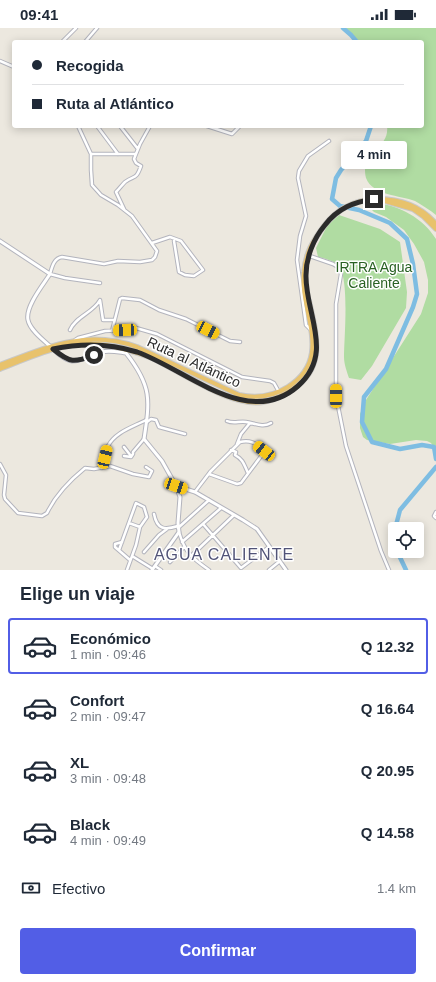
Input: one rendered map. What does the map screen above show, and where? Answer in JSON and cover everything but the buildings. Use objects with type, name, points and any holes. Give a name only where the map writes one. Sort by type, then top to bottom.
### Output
[{"type":"highway","name":"Ruta al Atlántico","points":[[0,365],[74,341],[103,339],[127,344],[152,353],[239,396],[262,398],[279,392],[294,384],[306,370],[310,362],[312,350],[311,330],[303,273],[314,238],[334,215],[350,204],[365,200],[382,199],[414,205],[426,213],[436,224]]},
{"type":"highway","name":"Ruta al Atlántico","points":[[382,199],[413,209],[423,216],[436,229]]},
{"type":"highway","name":"Ruta al Atlántico","points":[[0,369],[51,348],[85,344],[105,345],[124,349],[150,358],[227,396],[243,401],[262,402],[278,398],[297,387],[305,378],[311,370],[316,355],[316,336],[306,285],[308,255]]},
{"type":"street","points":[[64,40],[76,28]]},
{"type":"street","points":[[87,40],[97,28]]},
{"type":"street","points":[[0,61],[12,66]]},
{"type":"street","points":[[79,128],[91,154],[90,170],[92,185],[101,195],[118,205],[132,216],[157,251],[152,260],[140,262],[118,261],[104,264],[59,257],[53,264],[50,274],[30,306],[28,320],[30,325],[51,348],[65,359],[71,361],[81,360],[103,352],[126,353],[142,376],[148,394],[147,421],[144,439],[133,452],[131,457]]},
{"type":"street","points":[[98,128],[118,154]]},
{"type":"street","points":[[122,128],[138,149]]},
{"type":"street","points":[[125,211],[116,192],[127,181],[135,178],[140,170],[141,166],[136,164],[134,159],[135,154],[149,128]]},
{"type":"street","points":[[214,128],[232,134],[238,128]]},
{"type":"street","points":[[311,330],[306,325],[304,315],[297,260],[300,236],[306,216],[298,178],[299,171],[308,156],[329,141]]},
{"type":"street","points":[[91,154],[135,154]]},
{"type":"street","points":[[152,243],[170,237],[180,241],[203,270],[194,276],[185,275],[179,272],[174,241]]},
{"type":"street","points":[[0,241],[50,274],[65,278],[100,283]]},
{"type":"street","points":[[308,255],[333,264],[338,268],[341,274],[336,304],[336,396],[346,446],[381,551],[389,570]]},
{"type":"street","points":[[112,331],[120,299],[122,298],[140,300],[159,310],[186,319],[230,341],[240,342]]},
{"type":"street","points":[[70,330],[75,322],[98,305],[100,300],[103,320],[114,320]]},
{"type":"street","points":[[74,341],[78,338],[105,331],[136,328],[157,334],[242,377],[270,381],[279,392]]},
{"type":"street","points":[[0,361],[6,362]]},
{"type":"street","points":[[102,468],[107,447],[111,441],[122,432],[151,419],[156,420],[159,427],[185,434]]},
{"type":"street","points":[[227,421],[231,423],[240,422],[267,426],[271,423]]},
{"type":"street","points":[[237,445],[241,434],[250,423]]},
{"type":"street","points":[[144,439],[162,461],[176,486],[180,498],[178,527],[184,547],[191,556],[209,570]]},
{"type":"street","points":[[195,492],[209,474],[240,442],[246,440],[256,444],[264,451],[241,483],[237,484],[209,474]]},
{"type":"street","points":[[124,447],[131,457]]},
{"type":"street","points":[[231,450],[236,452],[235,455],[244,462],[248,473]]},
{"type":"street","points":[[124,456],[131,457]]},
{"type":"street","points":[[0,464],[6,475],[5,499],[18,513],[42,516],[47,513],[54,500],[71,479],[85,468],[94,469],[110,466],[132,474],[149,477],[152,471],[146,467]]},
{"type":"street","points":[[176,486],[195,492],[257,529],[286,570]]},
{"type":"street","points":[[144,552],[158,534],[167,529],[178,527],[209,500]]},
{"type":"street","points":[[119,550],[136,503],[144,506],[147,517],[140,527],[127,570]]},
{"type":"street","points":[[182,542],[221,508]]},
{"type":"street","points":[[436,512],[434,516],[436,518]]},
{"type":"street","points":[[154,514],[155,521],[163,528],[167,529]]},
{"type":"street","points":[[191,556],[234,515]]},
{"type":"street","points":[[129,523],[140,527]]},
{"type":"street","points":[[203,524],[241,568],[269,547]]},
{"type":"street","points":[[132,556],[153,570],[179,532]]},
{"type":"street","points":[[122,542],[115,544],[115,547],[130,560]]},
{"type":"street","points":[[170,562],[184,547]]},
{"type":"street","points":[[269,570],[280,561]]},
{"type":"street","points":[[156,566],[162,570]]},
{"type":"green space","points":[[346,28],[436,28],[436,215],[415,201],[381,192],[374,188],[366,178],[365,173],[368,158],[385,139],[387,128],[424,128],[424,40],[358,40]]},
{"type":"green space","points":[[371,204],[384,204],[410,214],[424,225],[436,239],[436,451],[431,443],[427,441],[416,440],[390,444],[367,440],[363,437],[360,428],[360,414],[366,400],[421,314],[428,293],[428,280],[424,262],[414,244],[404,230],[370,208]]},
{"type":"green space","name":"IRTRA Agua Caliente","points":[[339,215],[380,229],[400,242],[407,292],[406,308],[372,366],[361,380],[349,378],[344,362],[345,295],[342,272],[338,265],[329,260],[318,257],[316,248],[327,226]]},
{"type":"waterway","points":[[343,28],[355,40]]},
{"type":"waterway","points":[[370,128],[366,141],[336,178],[332,199],[340,206],[359,210],[390,223],[407,239],[413,264],[417,294],[413,307],[386,369],[364,397],[362,422],[372,442],[400,449],[422,445],[434,447],[436,459]]},
{"type":"waterway","points":[[397,522],[400,510],[436,467]]},
{"type":"waterway","points":[[400,558],[406,570]]},
{"type":"district","name":"AGUA CALIENTE","points":[[224,554]]},
{"type":"route","points":[[94,355],[81,360],[71,361],[65,359],[53,349],[85,344],[96,344],[136,352],[227,396],[243,401],[262,402],[278,398],[287,393],[297,387],[305,378],[311,370],[316,355],[316,336],[306,285],[306,274],[309,255],[317,235],[327,222],[342,209],[350,204],[374,199]]}]
